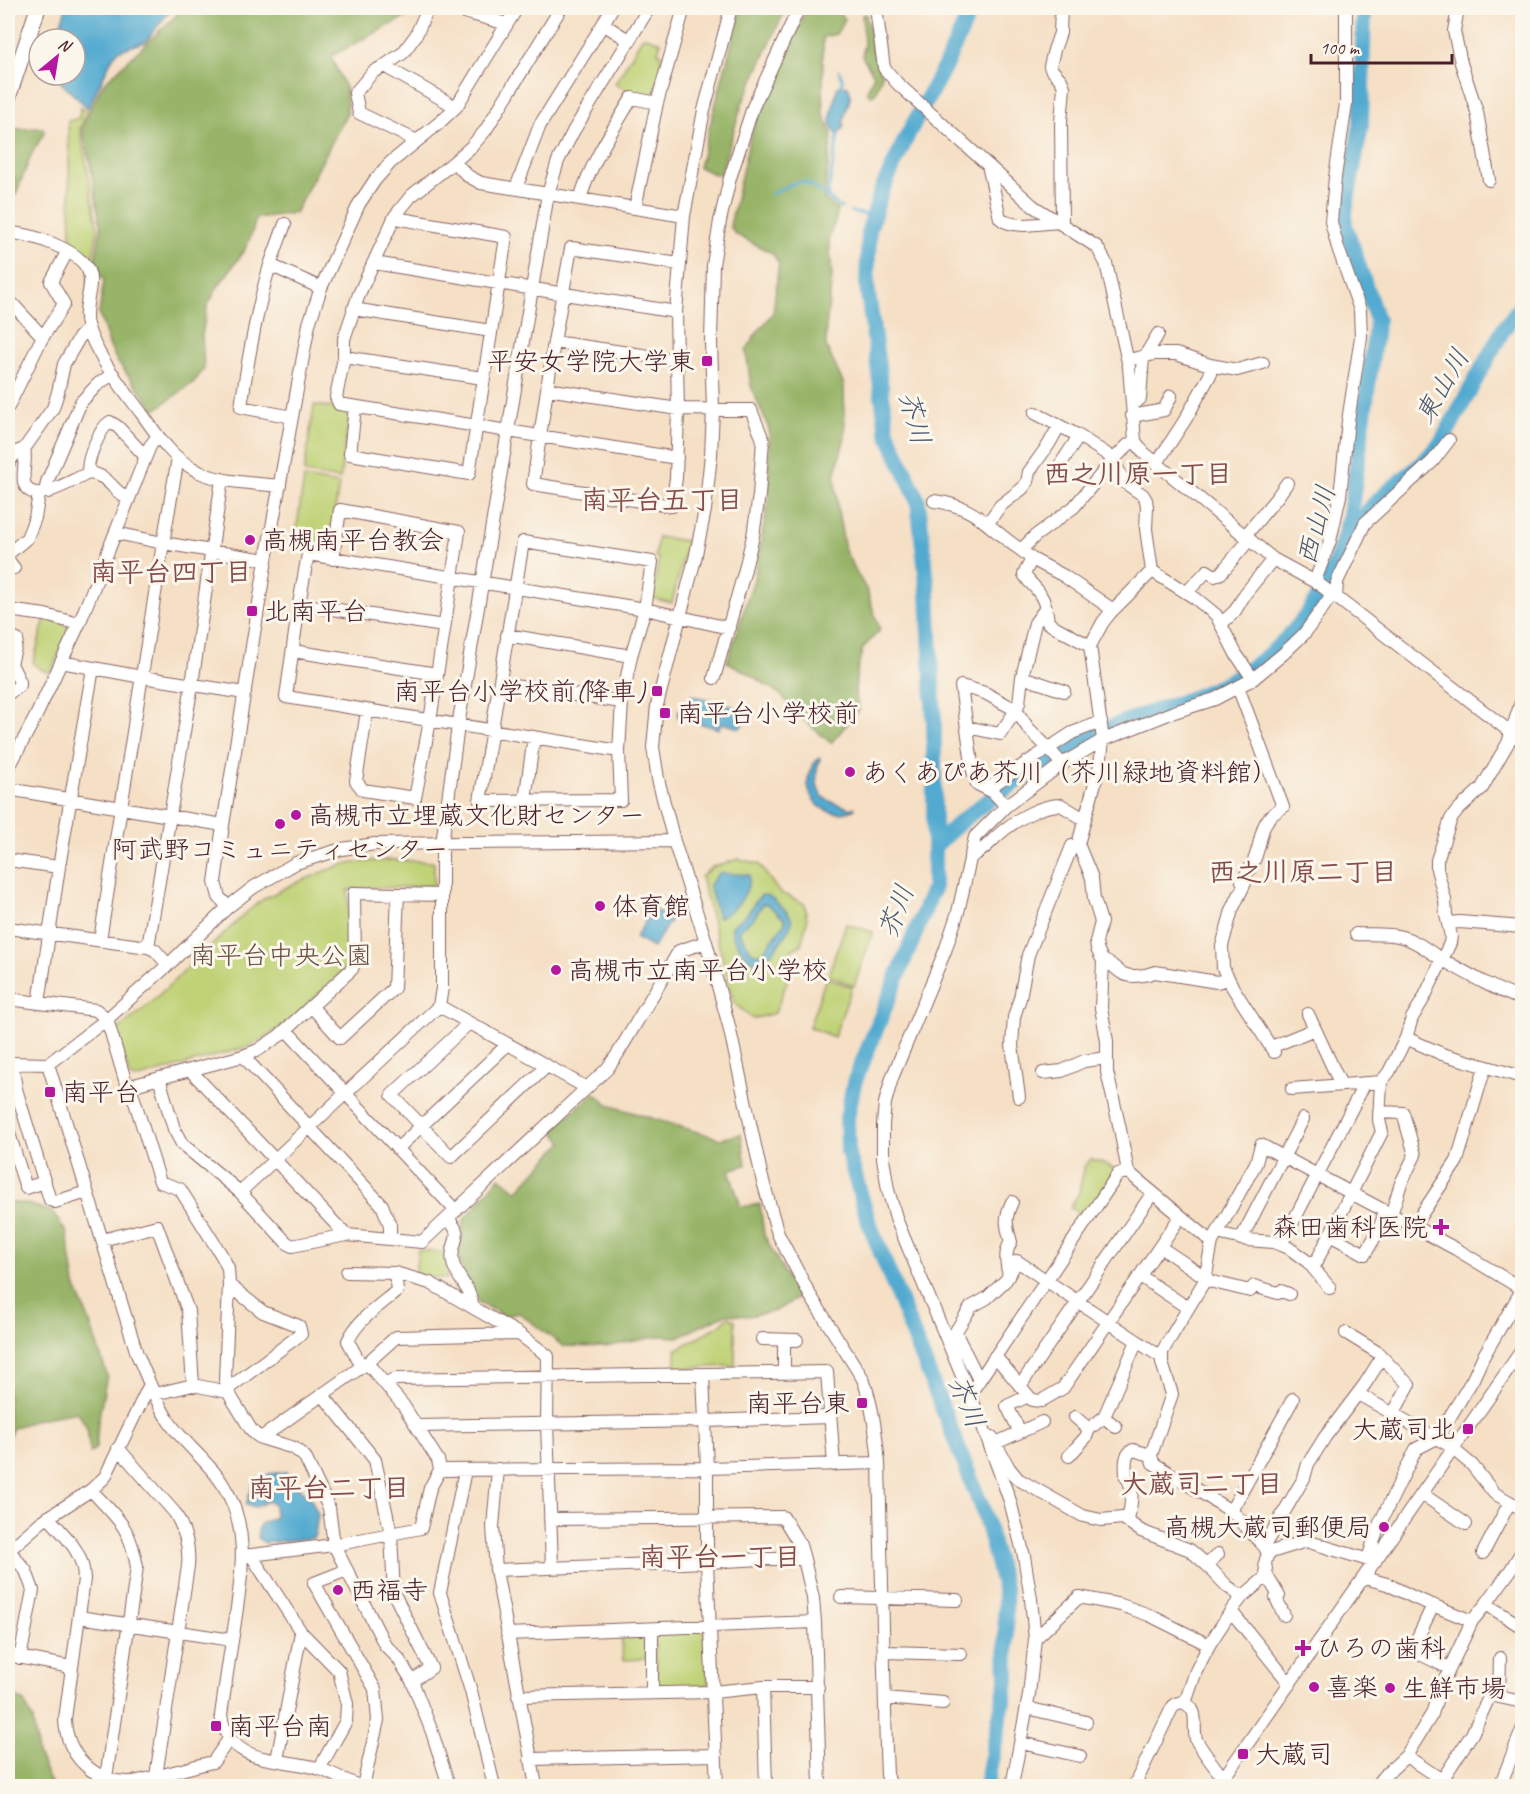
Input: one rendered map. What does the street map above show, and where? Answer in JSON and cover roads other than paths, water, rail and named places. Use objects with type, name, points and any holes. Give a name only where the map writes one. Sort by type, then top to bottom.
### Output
[{"type":"main road","points":[[9,91],[38,8]]},
{"type":"street","points":[[417,141],[359,113],[355,93],[373,72],[403,53],[416,34],[428,8]]},
{"type":"street","points":[[450,8],[507,24]]},
{"type":"street","points":[[228,906],[219,897],[215,882],[266,560],[309,324],[321,288],[358,204],[390,163],[456,106],[517,8]]},
{"type":"street","points":[[561,8],[491,122],[471,147],[411,196],[395,216],[353,309],[344,339],[344,357],[336,397],[339,404],[355,407],[677,458]]},
{"type":"street","points":[[516,188],[540,125],[612,8]]},
{"type":"street","points":[[240,1192],[439,1006],[442,988],[442,844],[458,726],[548,194],[558,161],[574,130],[649,8]]},
{"type":"street","points":[[635,208],[657,103],[684,8]]},
{"type":"street","points":[[679,264],[571,248],[554,342],[533,484],[672,506],[677,458],[676,312],[684,216],[704,110],[731,8]]},
{"type":"street","points":[[799,8],[753,107],[730,178],[720,221],[713,276],[711,341],[713,410],[705,510],[695,559],[657,705],[653,747],[658,779],[674,841],[706,942],[729,1026],[762,1178],[778,1234],[810,1295],[863,1379],[868,1392],[879,1463],[887,1775],[891,1786]]},
{"type":"street","points":[[876,8],[884,68],[898,84],[1033,206],[1097,247],[1106,263],[1128,360],[1135,441],[1144,453],[1273,559],[1317,582],[1522,741]]},
{"type":"street","points":[[1060,223],[1061,122],[1064,87],[1050,66],[1060,33],[1061,8]]},
{"type":"street","points":[[1317,582],[1330,541],[1340,496],[1348,421],[1361,337],[1360,310],[1330,222],[1346,104],[1346,8]]},
{"type":"street","points":[[1458,8],[1454,31],[1461,63],[1478,112],[1489,180]]},
{"type":"street","points":[[603,24],[630,41]]},
{"type":"street","points":[[384,66],[456,106]]},
{"type":"street","points":[[580,199],[586,179],[599,152],[632,98],[657,103]]},
{"type":"street","points":[[454,162],[468,176],[481,183],[684,216]]},
{"type":"street","points":[[988,165],[1000,218],[1005,224],[1060,223]]},
{"type":"street","points":[[355,407],[350,454],[469,474],[506,237],[401,219],[395,216]]},
{"type":"street","points":[[285,224],[263,288],[241,407],[292,417]]},
{"type":"street","points":[[8,233],[51,243],[67,252],[87,269],[90,276],[85,307],[86,318],[95,344],[113,374],[158,436],[178,458],[200,472],[222,479],[280,486]]},
{"type":"street","points":[[8,407],[43,337],[64,304],[51,282],[67,252]]},
{"type":"street","points":[[374,263],[676,312]]},
{"type":"street","points":[[270,265],[321,288]]},
{"type":"street","points":[[8,299],[43,337]]},
{"type":"street","points":[[353,309],[491,331]]},
{"type":"street","points":[[8,464],[16,452],[24,449],[53,408],[64,364],[79,338],[88,328]]},
{"type":"street","points":[[1132,410],[1140,399],[1144,357],[1158,334]]},
{"type":"street","points":[[554,342],[676,360]]},
{"type":"street","points":[[1128,360],[1155,354],[1176,354],[1210,365],[1237,370],[1263,363]]},
{"type":"street","points":[[344,357],[483,378]]},
{"type":"street","points":[[1157,464],[1210,375],[1210,365]]},
{"type":"street","points":[[8,554],[27,538],[46,488],[46,482],[81,402],[98,384],[113,374]]},
{"type":"street","points":[[547,389],[678,409],[751,410],[764,440],[759,495],[753,536],[714,678]]},
{"type":"street","points":[[1132,410],[1164,410],[1171,396]]},
{"type":"street","points":[[1035,413],[1079,436],[1113,460],[1124,482],[1143,495],[1146,500],[1146,529],[1152,571]]},
{"type":"street","points":[[89,473],[88,462],[104,426],[110,422],[118,427],[146,456]]},
{"type":"street","points":[[988,523],[1000,506],[1023,488],[1029,472],[1059,426]]},
{"type":"street","points":[[8,769],[36,716],[79,624],[150,446],[158,436]]},
{"type":"street","points":[[1058,468],[1079,436]]},
{"type":"street","points":[[1012,1786],[1027,1708],[1035,1639],[1024,1556],[1010,1501],[970,1394],[953,1340],[897,1221],[888,1190],[883,1158],[882,1124],[892,1078],[945,951],[958,912],[975,837],[1004,804],[1103,738],[1215,699],[1238,687],[1249,673],[1283,654],[1304,633],[1334,596],[1337,582],[1365,523],[1433,461],[1449,440]]},
{"type":"street","points":[[1021,550],[1035,536],[1074,507],[1113,460],[1135,441]]},
{"type":"street","points":[[24,449],[24,485],[28,490],[43,493],[89,473],[106,479],[116,491],[129,499]]},
{"type":"street","points":[[100,940],[162,543],[178,458]]},
{"type":"street","points":[[148,947],[192,684],[222,479]]},
{"type":"street","points":[[1187,592],[1207,571],[1215,576],[1221,573],[1287,483]]},
{"type":"street","points":[[934,501],[971,512],[1032,559],[1064,576],[1113,610]]},
{"type":"street","points":[[333,559],[340,510],[459,532],[415,798],[363,789],[356,781],[367,711]]},
{"type":"street","points":[[116,533],[266,560]]},
{"type":"street","points":[[523,542],[652,562],[645,609],[631,656],[622,702],[619,751],[621,800],[480,801],[523,542]]},
{"type":"street","points":[[619,751],[286,697],[308,554],[645,609],[729,628]]},
{"type":"street","points":[[1032,559],[1024,574],[1040,594],[1046,608],[1048,623],[1090,646]]},
{"type":"street","points":[[1221,624],[1235,611],[1245,594],[1273,559]]},
{"type":"street","points":[[1152,571],[1205,605],[1221,624],[1249,673]]},
{"type":"street","points":[[1152,571],[1103,622],[1090,646],[1103,738],[1100,765],[1078,844],[1092,878],[1101,922],[1096,942],[1103,961],[1101,1008],[1107,1041],[1107,1072],[1128,1172],[1180,1217],[1215,1238],[1274,1242],[1297,1253],[1330,1288]]},
{"type":"street","points":[[299,604],[444,626]]},
{"type":"street","points":[[968,727],[1000,734],[1016,710],[1035,623],[1046,608]]},
{"type":"street","points":[[8,610],[45,615],[79,624]]},
{"type":"street","points":[[507,635],[631,656]]},
{"type":"street","points":[[8,636],[17,640],[11,664],[20,685],[8,694]]},
{"type":"street","points":[[293,651],[437,674]]},
{"type":"street","points":[[61,662],[245,693]]},
{"type":"street","points":[[39,1003],[48,933],[93,668]]},
{"type":"street","points":[[1022,677],[1064,692]]},
{"type":"street","points":[[500,684],[622,702]]},
{"type":"street","points":[[1004,804],[990,791],[977,784],[961,686],[986,693],[1016,710],[1028,728],[1049,748],[1061,764]]},
{"type":"street","points":[[1238,687],[1283,807],[1272,813],[1265,822],[1252,866],[1242,881],[1245,883],[1232,910],[1222,946],[1223,968],[1272,1049],[1315,1029]]},
{"type":"street","points":[[1313,1268],[1382,1132],[1379,1120],[1381,1082],[1389,1072],[1406,1038],[1412,1018],[1450,943],[1449,923],[1437,860],[1451,819],[1482,788],[1508,743],[1522,699]]},
{"type":"street","points":[[990,791],[1072,733],[1101,722]]},
{"type":"street","points":[[525,800],[534,737]]},
{"type":"street","points":[[8,789],[223,825]]},
{"type":"street","points":[[970,857],[982,852],[1002,831],[1017,820],[1046,807],[1061,805],[1084,819]]},
{"type":"street","points":[[87,1192],[55,1202],[50,1200],[12,1090],[10,1063],[48,1064],[168,965],[228,906],[254,886],[296,863],[342,849],[375,844],[674,841]]},
{"type":"street","points":[[1018,1097],[1012,1045],[1014,1017],[1028,955],[1072,846],[1078,844]]},
{"type":"street","points":[[8,860],[59,867]]},
{"type":"street","points":[[130,1086],[243,1056],[266,1046],[286,1030],[352,969],[355,960],[354,893],[441,895]]},
{"type":"street","points":[[311,1006],[340,1038],[394,988],[398,894]]},
{"type":"street","points":[[1449,923],[1522,927]]},
{"type":"street","points":[[8,928],[148,947],[155,950],[168,965]]},
{"type":"street","points":[[1356,934],[1401,937],[1414,941],[1441,959],[1522,999]]},
{"type":"street","points":[[159,1078],[174,1129],[180,1140],[188,1150],[240,1192],[292,1246],[346,1235],[422,1242],[607,1069],[679,951],[706,942]]},
{"type":"street","points":[[1103,961],[1109,962],[1127,975],[1155,972],[1217,982],[1228,979]]},
{"type":"street","points":[[8,999],[96,1010],[106,1018],[160,1182],[180,1189],[228,1268],[225,1379],[229,1390],[250,1428],[261,1438],[294,1448],[305,1457],[329,1508],[334,1545],[385,1645],[398,1658],[412,1681],[432,1732],[449,1786]]},
{"type":"street","points":[[439,1006],[587,1088]]},
{"type":"street","points":[[1308,1014],[1341,1085]]},
{"type":"street","points":[[469,1023],[392,1095],[451,1157],[547,1066]]},
{"type":"street","points":[[286,1030],[397,1149],[452,1215],[457,1236],[453,1249],[453,1264],[469,1291],[473,1307]]},
{"type":"street","points":[[1406,1038],[1442,1054],[1522,1077]]},
{"type":"street","points":[[397,1149],[508,1044]]},
{"type":"street","points":[[243,1056],[382,1205],[390,1225],[390,1239]]},
{"type":"street","points":[[1044,1073],[1062,1071],[1084,1061],[1107,1058]]},
{"type":"street","points":[[48,1064],[137,1354],[153,1389],[169,1421],[210,1467],[231,1498],[247,1555],[301,1632],[339,1671],[346,1704],[346,1721],[319,1769]]},
{"type":"street","points":[[1413,1227],[1457,1161],[1485,1067]]},
{"type":"street","points":[[190,1070],[346,1235]]},
{"type":"street","points":[[1292,1089],[1381,1082]]},
{"type":"street","points":[[1281,1245],[1365,1083]]},
{"type":"street","points":[[1330,1235],[1365,1254],[1388,1213],[1414,1155],[1403,1113],[1379,1112]]},
{"type":"street","points":[[1242,1239],[1304,1119]]},
{"type":"street","points":[[8,1130],[26,1188],[45,1182]]},
{"type":"street","points":[[1134,1786],[1173,1706],[1180,1702],[1185,1702],[1194,1711],[1197,1740],[1224,1784],[1290,1684],[1365,1578],[1372,1561],[1378,1527],[1416,1449],[1437,1438],[1473,1379],[1522,1289],[1456,1249],[1261,1146],[1256,1163],[1215,1238],[1205,1278],[1161,1357],[1172,1394],[1151,1455],[1153,1463],[1232,1511],[1266,1550]]},
{"type":"street","points":[[970,1394],[1118,1174],[1128,1172]]},
{"type":"street","points":[[1020,1386],[1152,1194]]},
{"type":"street","points":[[1009,1275],[1006,1257],[1011,1242],[1006,1214],[1012,1202]]},
{"type":"street","points":[[995,1356],[1032,1400],[1041,1401],[1063,1388],[1180,1217]]},
{"type":"street","points":[[102,1240],[157,1226],[188,1311],[193,1385]]},
{"type":"street","points":[[1160,1247],[1205,1278],[1250,1291],[1254,1287],[1278,1293],[1281,1291],[1289,1293]]},
{"type":"street","points":[[953,1340],[971,1307],[987,1298],[1009,1275],[1017,1261],[1161,1357]]},
{"type":"street","points":[[348,1272],[395,1273],[430,1283],[519,1334],[548,1356],[546,1377],[552,1568]]},
{"type":"street","points":[[247,1555],[334,1545],[421,1528],[430,1488],[440,1470],[438,1460],[417,1426],[385,1383],[364,1365],[348,1341],[352,1332],[365,1317],[397,1291],[395,1273]]},
{"type":"street","points":[[1140,1276],[1188,1308]]},
{"type":"street","points":[[153,1389],[193,1385],[229,1390],[301,1334],[299,1326],[263,1312],[229,1285]]},
{"type":"street","points":[[1346,1333],[1380,1352],[1409,1385],[1393,1413]]},
{"type":"street","points":[[261,1438],[364,1365],[396,1337],[519,1334]]},
{"type":"street","points":[[762,1339],[797,1340]]},
{"type":"street","points":[[784,1340],[784,1373]]},
{"type":"street","points":[[953,1340],[979,1380]]},
{"type":"street","points":[[1069,1456],[1086,1437],[1089,1429],[1104,1417],[1137,1341]]},
{"type":"street","points":[[1372,1561],[1454,1449],[1522,1350]]},
{"type":"street","points":[[1284,1615],[1276,1598],[1279,1596],[1267,1576],[1266,1550],[1304,1478],[1308,1464],[1325,1437],[1358,1394],[1380,1352]]},
{"type":"street","points":[[385,1383],[396,1379],[827,1372],[834,1465]]},
{"type":"street","points":[[703,1375],[707,1468],[707,1562],[717,1786]]},
{"type":"street","points":[[71,1667],[14,1656],[33,1590],[26,1571],[8,1550],[41,1522],[91,1490],[105,1477],[118,1448],[153,1389]]},
{"type":"street","points":[[322,1394],[375,1460],[391,1534],[394,1594],[431,1668],[412,1681]]},
{"type":"street","points":[[1358,1394],[1454,1449],[1476,1469],[1494,1493],[1522,1509]]},
{"type":"street","points":[[1020,1432],[1007,1406],[1028,1396]]},
{"type":"street","points":[[1232,1511],[1293,1398]]},
{"type":"street","points":[[417,1426],[830,1417]]},
{"type":"street","points":[[1075,1417],[1089,1429]]},
{"type":"street","points":[[1104,1417],[1116,1427]]},
{"type":"street","points":[[981,1421],[1018,1479],[1083,1516],[1101,1520],[1123,1518],[1141,1531],[1190,1550],[1227,1586],[1242,1597]]},
{"type":"street","points":[[996,1443],[1042,1422]]},
{"type":"street","points":[[118,1448],[175,1513],[184,1532],[189,1559],[156,1776]]},
{"type":"street","points":[[1128,1521],[1131,1482],[1126,1477],[1126,1458],[1133,1450],[1151,1455]]},
{"type":"street","points":[[440,1470],[707,1468],[879,1463]]},
{"type":"street","points":[[498,1469],[493,1527],[496,1570],[536,1786]]},
{"type":"street","points":[[465,1470],[440,1593],[471,1691],[494,1786]]},
{"type":"street","points":[[91,1490],[120,1520],[128,1532],[137,1567],[106,1778]]},
{"type":"street","points":[[1422,1494],[1466,1524]]},
{"type":"street","points":[[1483,1554],[1510,1502]]},
{"type":"street","points":[[48,1517],[76,1549],[82,1561],[84,1579],[65,1719],[67,1738],[72,1750],[80,1760],[89,1769],[106,1778],[131,1782],[213,1762],[229,1739]]},
{"type":"street","points":[[550,1519],[783,1517],[800,1545],[813,1598],[820,1786]]},
{"type":"street","points":[[1266,1550],[1306,1541],[1372,1561]]},
{"type":"street","points":[[1376,1786],[1406,1756],[1432,1714],[1439,1691],[1472,1621],[1510,1571],[1522,1551]]},
{"type":"street","points":[[1207,1565],[1218,1554]]},
{"type":"street","points":[[247,1555],[232,1640],[221,1715],[222,1725],[229,1739],[244,1752],[319,1769],[361,1786],[378,1720],[375,1689],[314,1583],[347,1570]]},
{"type":"street","points":[[496,1570],[804,1559]]},
{"type":"street","points":[[1185,1702],[1196,1671],[1209,1645],[1231,1611],[1242,1597],[1267,1576]]},
{"type":"street","points":[[1365,1578],[1387,1584],[1472,1621]]},
{"type":"street","points":[[841,1597],[957,1600]]},
{"type":"street","points":[[1035,1639],[1079,1598],[1120,1605],[1149,1615],[1209,1645]]},
{"type":"street","points":[[1486,1604],[1522,1627]]},
{"type":"street","points":[[1433,1605],[1412,1650],[1449,1668]]},
{"type":"street","points":[[1231,1611],[1290,1684]]},
{"type":"street","points":[[79,1617],[232,1640]]},
{"type":"street","points":[[507,1634],[815,1622]]},
{"type":"street","points":[[652,1629],[652,1693]]},
{"type":"street","points":[[277,1760],[301,1632]]},
{"type":"street","points":[[884,1652],[961,1654]]},
{"type":"street","points":[[1499,1697],[1500,1658]]},
{"type":"street","points":[[518,1696],[713,1692],[763,1687],[818,1687]]},
{"type":"street","points":[[763,1687],[766,1786]]},
{"type":"street","points":[[1406,1756],[1442,1780],[1472,1734],[1491,1695],[1522,1702]]},
{"type":"street","points":[[885,1698],[943,1703]]},
{"type":"street","points":[[1027,1708],[1086,1722]]},
{"type":"street","points":[[1500,1786],[1522,1730]]},
{"type":"street","points":[[1021,1743],[1080,1756]]},
{"type":"street","points":[[531,1759],[716,1755]]},
{"type":"water","points":[[66,8],[172,8],[146,41],[118,51],[88,108],[65,87],[87,87],[87,27],[60,27]]},
{"type":"water","points":[[842,85],[848,86],[850,96],[844,116],[844,127],[838,135],[830,120],[837,88]]},
{"type":"water","points":[[691,695],[751,712],[740,728],[721,723],[719,729],[678,717],[679,710],[685,712]]},
{"type":"water","points":[[819,758],[817,784],[821,795],[832,802],[855,809],[843,813],[831,812],[814,800],[809,790],[808,780],[811,769]]},
{"type":"water","points":[[719,873],[750,875],[744,896],[731,911],[718,918],[709,886]]},
{"type":"water","points":[[762,895],[771,898],[786,911],[792,921],[773,952],[765,960],[759,962],[746,956],[735,941],[732,928],[747,914]],"holes":[[[763,904],[767,904],[784,919],[785,923],[762,953],[756,954],[752,952],[739,932],[754,918]]]},
{"type":"water","points":[[653,909],[671,919],[653,948],[635,938]]},
{"type":"water","points":[[286,1472],[311,1499],[318,1514],[315,1535],[313,1538],[265,1543],[257,1538],[259,1528],[262,1523],[275,1517],[274,1505],[268,1501],[256,1507],[246,1505],[253,1485],[269,1474]]},
{"type":"waterway","name":"芥川","points":[[969,8],[966,21],[946,64],[908,134],[881,192],[869,230],[867,286],[887,431],[918,501],[928,592],[934,722],[934,887],[854,1083],[847,1118],[848,1152],[868,1220],[984,1513],[1005,1592],[1007,1681],[986,1786]]},
{"type":"waterway","name":"西山川","points":[[934,847],[984,804],[1083,741],[1123,723],[1203,694],[1242,674],[1286,639],[1320,595],[1342,544],[1350,515],[1377,320],[1345,225],[1345,211],[1361,125],[1364,8]]},
{"type":"waterway","points":[[839,71],[842,85]]},
{"type":"waterway","points":[[838,135],[827,197],[841,208]]},
{"type":"waterway","points":[[772,194],[789,185],[801,182],[812,186],[827,197]]},
{"type":"waterway","points":[[851,212],[873,216]]},
{"type":"waterway","name":"東山川","points":[[1350,532],[1377,501],[1423,463],[1442,441],[1503,330],[1522,304]]},
{"type":"place","name":"平安女学院大学東","points":[[707,361]]},
{"type":"place","name":"高槻南平台教会","points":[[250,540]]},
{"type":"place","name":"北南平台","points":[[252,611]]},
{"type":"place","name":"南平台小学校前(降車)","points":[[657,691]]},
{"type":"place","name":"南平台小学校前","points":[[665,713]]},
{"type":"place","name":"あくあぴあ芥川（芥川緑地資料館）","points":[[850,772]]},
{"type":"place","name":"高槻市立埋蔵文化財センター","points":[[296,815]]},
{"type":"place","name":"阿武野コミュニティセンター","points":[[280,824]]},
{"type":"place","name":"体育館","points":[[600,906]]},
{"type":"place","name":"高槻市立南平台小学校","points":[[556,970]]},
{"type":"place","name":"南平台","points":[[50,1092]]},
{"type":"place","name":"森田歯科医院","points":[[1441,1227]]},
{"type":"place","name":"南平台東","points":[[862,1403]]},
{"type":"place","name":"大蔵司北","points":[[1468,1429]]},
{"type":"place","name":"高槻大蔵司郵便局","points":[[1384,1527]]},
{"type":"place","name":"西福寺","points":[[338,1590]]},
{"type":"place","name":"ひろの歯科","points":[[1303,1648]]},
{"type":"place","name":"喜楽","points":[[1314,1687]]},
{"type":"place","name":"生鮮市場","points":[[1390,1688]]},
{"type":"place","name":"南平台南","points":[[216,1726]]},
{"type":"place","name":"大蔵司","points":[[1243,1754]]},
{"type":"district","name":"西之川原一丁目","points":[[1138,474]]},
{"type":"district","name":"南平台五丁目","points":[[662,500]]},
{"type":"district","name":"南平台四丁目","points":[[171,572]]},
{"type":"district","name":"西之川原二丁目","points":[[1303,872]]},
{"type":"district","name":"大蔵司二丁目","points":[[1202,1484]]},
{"type":"district","name":"南平台二丁目","points":[[329,1488]]},
{"type":"district","name":"南平台一丁目","points":[[720,1557]]},
{"type":"park label","name":"南平台中央公園","points":[[281,955]]}]
